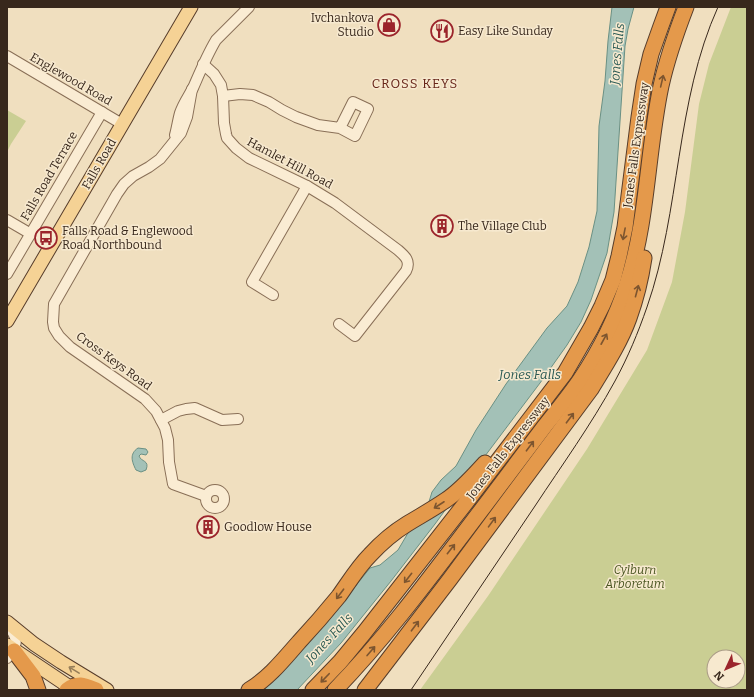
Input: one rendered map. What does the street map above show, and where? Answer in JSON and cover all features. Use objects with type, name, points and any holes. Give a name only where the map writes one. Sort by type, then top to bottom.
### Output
[{"type":"highway","name":"Jones Falls Expressway","points":[[313,690],[340,662],[384,608],[551,392],[565,373],[591,328],[602,306],[619,256],[625,227],[644,84],[651,54],[668,7]]},
{"type":"highway","name":"Jones Falls Expressway","points":[[335,690],[398,619],[560,407],[579,381],[606,335],[627,286],[635,259],[641,231],[660,88],[667,60],[686,7]]},
{"type":"highway","points":[[365,690],[446,585],[577,409],[598,378],[619,342],[638,291],[644,262],[649,230],[655,120]]},
{"type":"highway","points":[[249,690],[280,663],[330,606],[363,562],[379,546],[396,531],[447,500],[470,480],[551,392]]},
{"type":"highway","points":[[9,651],[33,676],[38,690]]},
{"type":"highway","points":[[338,690],[352,672]]},
{"type":"highway","points":[[70,689],[75,685],[103,688]]},
{"type":"main road","name":"Falls Road","points":[[7,321],[191,7]]},
{"type":"main road","points":[[7,623],[34,644],[103,688]]},
{"type":"main road","points":[[9,651],[70,689]]},
{"type":"street","name":"Cross Keys Road","points":[[206,496],[172,484],[168,440],[165,428],[156,411],[145,399],[70,347],[59,336],[54,328],[53,314],[54,304],[117,194],[124,184],[160,159],[181,133],[189,108],[192,89],[203,64],[216,40],[249,7]]},
{"type":"street","name":"Englewood Road","points":[[7,56],[122,124]]},
{"type":"street","name":"Hamlet Hill Road","points":[[203,64],[214,74],[221,85],[226,134],[227,138],[236,148],[249,158],[307,186],[344,209],[398,250],[407,259],[408,266],[406,271],[355,336],[339,324]]},
{"type":"street","points":[[223,96],[240,94],[253,95],[296,117],[318,125],[340,128]]},
{"type":"street","name":"Falls Road Terrace","points":[[7,274],[102,112]]},
{"type":"street","points":[[273,295],[252,282],[307,186]]},
{"type":"street","points":[[7,220],[31,234]]},
{"type":"street","points":[[161,420],[178,411],[195,408],[222,420],[238,419]]},
{"type":"street","points":[[7,623],[12,630],[16,642],[9,651]]},
{"type":"green space","name":"Cylburn Arboretum","points":[[731,7],[747,7],[747,690],[420,690],[488,596],[587,449],[647,350],[672,282],[685,212],[699,104],[709,64]]},
{"type":"green space","points":[[7,110],[26,121],[7,152]]},
{"type":"water","name":"Jones Falls","points":[[612,7],[634,7],[625,46],[614,212],[607,253],[591,300],[581,322],[567,345],[540,383],[435,524],[341,643],[297,690],[264,690],[333,614],[370,568],[380,565],[398,550],[428,505],[432,492],[441,480],[456,466],[476,430],[506,384],[547,328],[567,306],[578,282],[589,247],[597,211],[599,126]]},
{"type":"water","points":[[138,448],[146,449],[148,452],[146,455],[141,454],[139,456],[147,464],[146,470],[141,472],[136,470],[132,458],[133,453]]},
{"type":"tram line","points":[[411,690],[586,429],[615,381],[628,354],[647,307],[658,270],[694,80],[704,43],[718,7]]},
{"type":"place","name":"Ivchankova Studio","points":[[389,25]]},
{"type":"place","name":"Easy Like Sunday","points":[[442,31]]},
{"type":"place","name":"The Village Club","points":[[442,226]]},
{"type":"place","name":"Falls Road & Englewood Road Northbound","points":[[46,238]]},
{"type":"place","name":"Goodlow House","points":[[208,527]]},
{"type":"district","name":"CROSS KEYS","points":[[415,83]]}]
